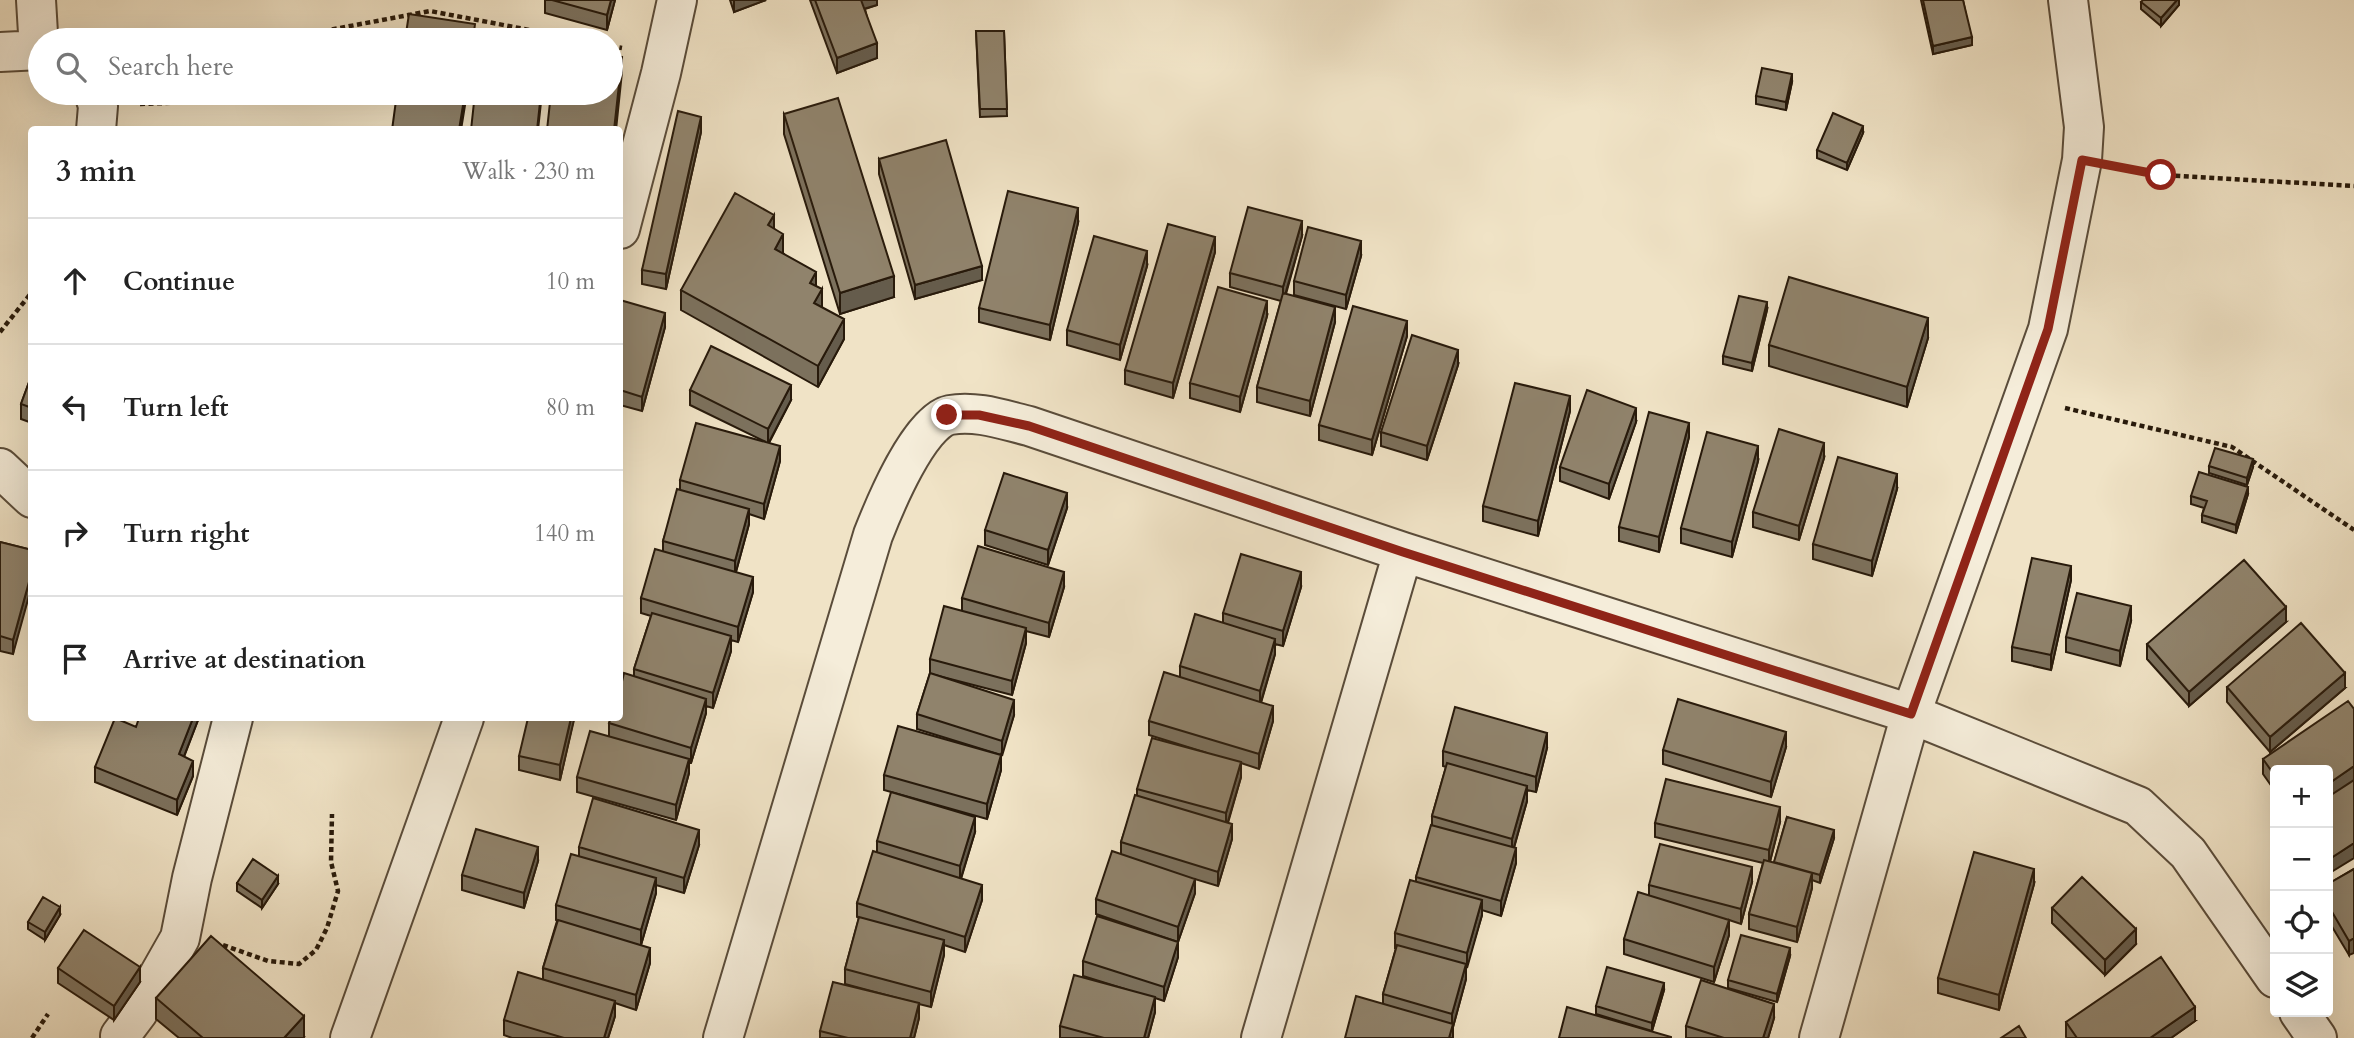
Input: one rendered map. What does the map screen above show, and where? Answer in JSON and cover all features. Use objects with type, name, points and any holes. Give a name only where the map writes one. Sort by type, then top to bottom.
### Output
[{"type":"street","points":[[36,0],[38,28]]},
{"type":"street","points":[[623,218],[677,0]]},
{"type":"street","points":[[1819,1038],[1911,714],[2048,329],[2082,160],[2084,127],[2068,0]]},
{"type":"street","points":[[0,52],[28,51]]},
{"type":"street","points":[[723,1038],[873,535],[909,455],[928,431],[947,415],[979,415],[1029,426],[1403,552],[1911,714],[2138,806],[2188,853],[2270,971]]},
{"type":"street","points":[[0,468],[28,494]]},
{"type":"street","points":[[1261,1038],[1403,552]]},
{"type":"street","points":[[120,1036],[138,1012],[180,938],[192,878],[232,721]]},
{"type":"street","points":[[350,1038],[463,721]]},
{"type":"street","points":[[2302,1017],[2317,1038]]},
{"type":"path","points":[[340,28],[430,11],[519,28]]},
{"type":"path","points":[[96,109],[152,105]]},
{"type":"path","points":[[2082,160],[2161,175],[2354,186]]},
{"type":"path","points":[[0,332],[28,297]]},
{"type":"path","points":[[2023,398],[2232,447],[2354,530]]},
{"type":"path","points":[[180,938],[230,946],[268,961],[299,964],[316,950],[327,929],[338,891],[331,862],[331,814]]},
{"type":"path","points":[[32,1038],[48,1014]]},
{"type":"building","points":[[552,0],[611,0],[607,15]]},
{"type":"building","points":[[815,0],[861,0],[877,43],[837,58]]},
{"type":"building","points":[[1923,0],[1963,0],[1972,37],[1933,46]]},
{"type":"building","points":[[2177,0],[2161,18],[2141,2]]},
{"type":"building","points":[[409,14],[475,24],[474,28],[407,28]]},
{"type":"building","points":[[976,31],[1004,31],[1007,109],[980,109]]},
{"type":"building","points":[[1762,68],[1792,74],[1786,102],[1756,96]]},
{"type":"building","points":[[838,98],[894,276],[840,293],[784,114]]},
{"type":"building","points":[[395,105],[463,105],[460,126],[393,126]]},
{"type":"building","points":[[474,105],[540,105],[537,126],[471,126]]},
{"type":"building","points":[[550,105],[617,105],[614,126],[547,126]]},
{"type":"building","points":[[678,111],[701,117],[666,274],[642,270]]},
{"type":"building","points":[[1833,113],[1863,126],[1847,163],[1817,150]]},
{"type":"building","points":[[946,140],[982,266],[915,285],[879,159]]},
{"type":"building","points":[[1008,191],[1078,208],[1050,325],[979,308]]},
{"type":"building","points":[[735,193],[774,215],[768,225],[783,234],[775,249],[816,272],[810,283],[822,289],[814,303],[844,319],[818,366],[681,290]]},
{"type":"building","points":[[1248,207],[1302,221],[1283,287],[1230,273]]},
{"type":"building","points":[[1168,224],[1215,237],[1173,383],[1125,370]]},
{"type":"building","points":[[1308,227],[1361,241],[1346,295],[1294,281]]},
{"type":"building","points":[[1094,236],[1147,251],[1120,345],[1067,330]]},
{"type":"building","points":[[1789,277],[1928,318],[1907,387],[1769,345]]},
{"type":"building","points":[[1218,287],[1267,301],[1240,397],[1190,383]]},
{"type":"building","points":[[1283,293],[1335,307],[1310,401],[1257,387]]},
{"type":"building","points":[[1739,296],[1767,302],[1752,363],[1723,356]]},
{"type":"building","points":[[623,301],[665,313],[642,397],[623,391]]},
{"type":"building","points":[[1353,306],[1407,321],[1372,440],[1319,425]]},
{"type":"building","points":[[1412,335],[1458,350],[1427,446],[1381,432]]},
{"type":"building","points":[[711,346],[791,385],[768,429],[690,390]]},
{"type":"building","points":[[1515,383],[1570,396],[1538,521],[1483,506]]},
{"type":"building","points":[[28,385],[28,407],[21,404]]},
{"type":"building","points":[[1587,390],[1636,408],[1609,484],[1560,467]]},
{"type":"building","points":[[1649,412],[1689,423],[1659,537],[1619,527]]},
{"type":"building","points":[[696,423],[780,446],[764,504],[680,480]]},
{"type":"building","points":[[1779,429],[1824,443],[1799,526],[1753,512]]},
{"type":"building","points":[[1707,432],[1758,446],[1732,542],[1681,528]]},
{"type":"building","points":[[2215,448],[2253,459],[2247,478],[2209,466]]},
{"type":"building","points":[[1838,457],[1897,474],[1872,561],[1813,544]]},
{"type":"building","points":[[2199,472],[2248,487],[2236,525],[2202,515],[2207,501],[2191,496]]},
{"type":"building","points":[[1004,473],[1067,493],[1048,550],[985,530]]},
{"type":"building","points":[[677,489],[749,509],[735,561],[663,541]]},
{"type":"building","points":[[0,542],[28,549],[28,586],[13,640],[0,636]]},
{"type":"building","points":[[978,546],[1064,572],[1049,623],[962,598]]},
{"type":"building","points":[[655,549],[753,577],[738,627],[641,598]]},
{"type":"building","points":[[1241,554],[1301,572],[1283,631],[1223,613]]},
{"type":"building","points":[[2032,558],[2071,566],[2051,655],[2012,647]]},
{"type":"building","points":[[2244,560],[2286,607],[2189,692],[2147,644]]},
{"type":"building","points":[[2077,593],[2131,606],[2120,651],[2066,637]]},
{"type":"building","points":[[944,606],[1026,628],[1012,681],[930,659]]},
{"type":"building","points":[[652,613],[731,636],[713,693],[634,669]]},
{"type":"building","points":[[1195,614],[1275,639],[1260,691],[1180,666]]},
{"type":"building","points":[[2301,623],[2345,673],[2270,737],[2227,687]]},
{"type":"building","points":[[1164,672],[1273,706],[1259,754],[1149,721]]},
{"type":"building","points":[[624,673],[706,699],[691,748],[609,723],[623,721]]},
{"type":"building","points":[[930,673],[1014,700],[1002,741],[917,714]]},
{"type":"building","points":[[1678,699],[1786,732],[1771,782],[1663,750]]},
{"type":"building","points":[[2348,701],[2354,709],[2354,766],[2333,781],[2333,765],[2270,765],[2270,769],[2263,759]]},
{"type":"building","points":[[1455,707],[1547,733],[1536,777],[1443,751]]},
{"type":"building","points":[[114,721],[122,721],[136,727],[138,721],[192,721],[179,754],[193,761],[177,800],[95,767]]},
{"type":"building","points":[[527,721],[570,721],[560,765],[519,756]]},
{"type":"building","points":[[898,726],[1001,755],[987,804],[884,775]]},
{"type":"building","points":[[590,731],[689,759],[676,805],[577,777]]},
{"type":"building","points":[[1152,738],[1241,762],[1226,813],[1137,789]]},
{"type":"building","points":[[1447,763],[1527,786],[1512,839],[1432,816]]},
{"type":"building","points":[[1666,779],[1780,807],[1769,850],[1655,823]]},
{"type":"building","points":[[2354,780],[2354,843],[2333,857],[2333,828],[2333,794]]},
{"type":"building","points":[[891,792],[975,817],[960,866],[877,841]]},
{"type":"building","points":[[1135,795],[1232,824],[1218,872],[1121,842]]},
{"type":"building","points":[[593,798],[699,830],[684,878],[579,847]]},
{"type":"building","points":[[1787,817],[1834,830],[1820,875],[1774,862]]},
{"type":"building","points":[[1431,825],[1516,848],[1501,901],[1416,877]]},
{"type":"building","points":[[476,829],[538,847],[524,893],[462,875]]},
{"type":"building","points":[[1660,844],[1752,867],[1741,909],[1649,885]]},
{"type":"building","points":[[873,851],[982,885],[965,937],[857,903]]},
{"type":"building","points":[[1112,851],[1195,879],[1178,927],[1096,899]]},
{"type":"building","points":[[1974,852],[2034,869],[1999,995],[1938,978]]},
{"type":"building","points":[[571,854],[656,878],[641,930],[556,905]]},
{"type":"building","points":[[253,859],[278,876],[262,900],[237,883]]},
{"type":"building","points":[[1764,860],[1812,873],[1797,927],[1749,914]]},
{"type":"building","points":[[2354,869],[2354,938],[2349,941],[2333,914],[2333,881]]},
{"type":"building","points":[[2082,877],[2136,929],[2105,960],[2052,908]]},
{"type":"building","points":[[1410,880],[1482,900],[1467,953],[1395,933]]},
{"type":"building","points":[[1638,892],[1729,920],[1714,967],[1624,939]]},
{"type":"building","points":[[43,897],[60,907],[45,932],[28,922]]},
{"type":"building","points":[[1097,916],[1178,942],[1164,987],[1083,961]]},
{"type":"building","points":[[859,917],[944,940],[931,992],[845,969]]},
{"type":"building","points":[[558,920],[650,948],[636,995],[543,968]]},
{"type":"building","points":[[84,930],[140,967],[114,1006],[58,968]]},
{"type":"building","points":[[1741,935],[1790,948],[1777,994],[1728,980]]},
{"type":"building","points":[[211,936],[304,1016],[284,1038],[203,1038],[156,998]]},
{"type":"building","points":[[1397,945],[1466,964],[1452,1014],[1383,994]]},
{"type":"building","points":[[2161,957],[2195,1007],[2150,1038],[2077,1038],[2066,1022]]},
{"type":"building","points":[[1607,967],[1664,983],[1652,1023],[1596,1006]]},
{"type":"building","points":[[518,972],[615,1001],[604,1038],[564,1038],[504,1020]]},
{"type":"building","points":[[1074,975],[1155,997],[1144,1038],[1104,1038],[1060,1026]]},
{"type":"building","points":[[1701,980],[1774,1004],[1763,1038],[1724,1038],[1686,1026]]},
{"type":"building","points":[[833,982],[919,1003],[910,1038],[848,1038],[820,1031]]},
{"type":"building","points":[[1356,996],[1453,1024],[1449,1038],[1345,1038]]},
{"type":"building","points":[[1567,1007],[1671,1037],[1671,1038],[1559,1038]]},
{"type":"building","points":[[2019,1026],[2026,1038],[2001,1038]]},
{"type":"route","points":[[947,415],[979,415],[1029,426],[1403,552],[1911,714],[2048,329],[2082,160],[2161,175]]}]
